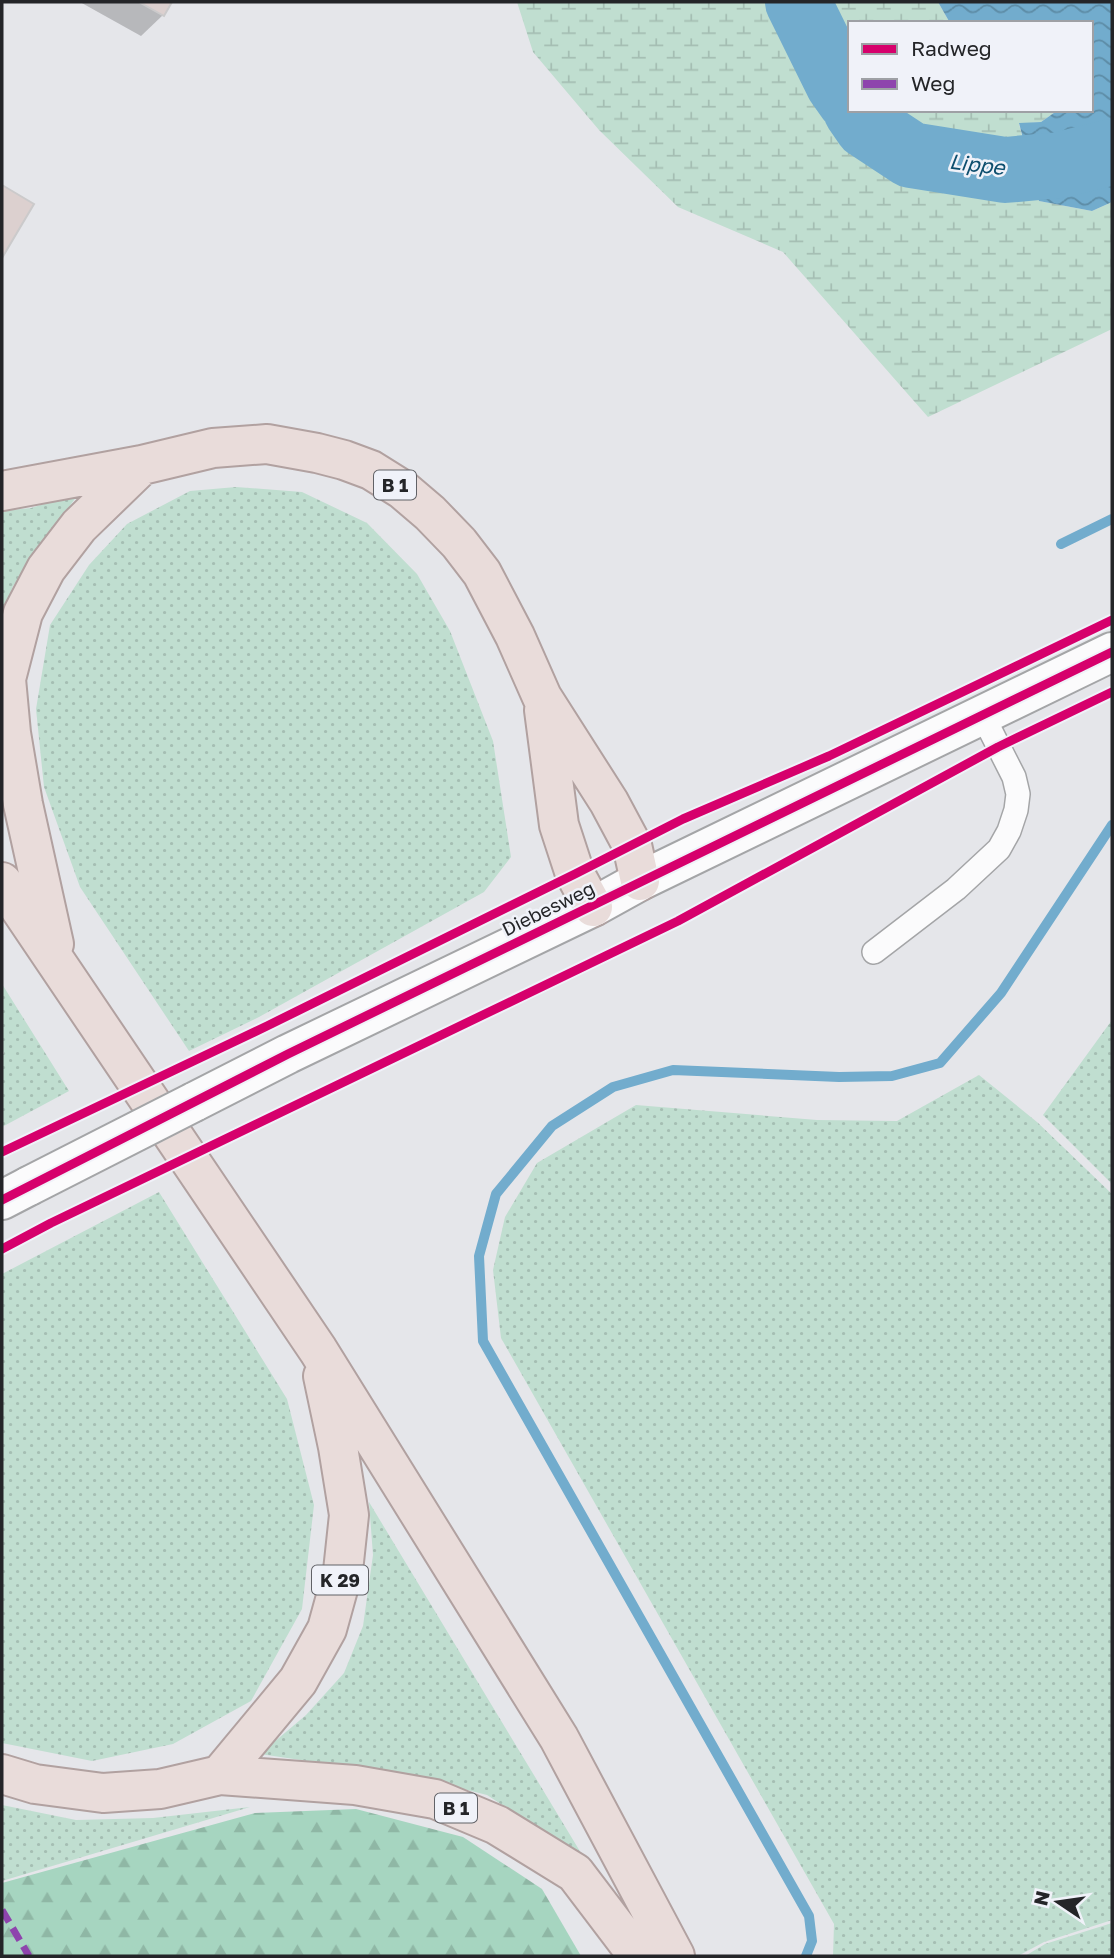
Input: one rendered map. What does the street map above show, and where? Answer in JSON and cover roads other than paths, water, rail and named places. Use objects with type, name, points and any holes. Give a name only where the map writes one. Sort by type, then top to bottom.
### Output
[{"type":"highway","name":"B 1","points":[[2,491],[142,466],[213,448],[267,444],[344,460],[371,471],[403,491],[430,513],[482,573],[515,636],[542,697],[609,802],[632,845],[640,881]]},
{"type":"highway","points":[[58,964],[23,804],[11,733],[6,678],[23,613],[46,569],[79,526],[142,466]]},
{"type":"highway","name":"B 1","points":[[542,697],[559,825],[575,874],[593,907]]},
{"type":"highway","points":[[2,882],[318,1350],[559,1738],[675,1956]]},
{"type":"highway","name":"K 29","points":[[220,1775],[298,1681],[327,1629],[343,1571],[349,1515],[318,1350]]},
{"type":"highway","name":"B 1","points":[[2,1774],[35,1784],[103,1793],[160,1788],[220,1775],[355,1785],[435,1799],[497,1825],[575,1873],[638,1956]]},
{"type":"main road","name":"Diebesweg","points":[[16,1193],[288,1054],[1112,652]]},
{"type":"lane","points":[[874,952],[956,889],[999,849],[1009,831],[1018,794],[1014,777],[982,714]]},
{"type":"water","points":[[938,2],[1112,2],[1112,202],[1092,211],[1039,201],[1019,123],[1041,122],[1055,112],[1093,112],[1093,21],[949,21]]},
{"type":"waterway","name":"Lippe","points":[[798,2],[838,83],[848,97]]},
{"type":"waterway","name":"Lippe","points":[[857,112],[867,126],[911,155],[1005,170],[1060,165],[1112,152]]},
{"type":"waterway","points":[[1061,544],[1112,519]]},
{"type":"waterway","points":[[806,1956],[812,1941],[809,1916],[483,1341],[479,1256],[496,1194],[552,1126],[613,1087],[673,1070],[839,1077],[892,1076],[940,1063],[1001,993],[1112,825]]}]
